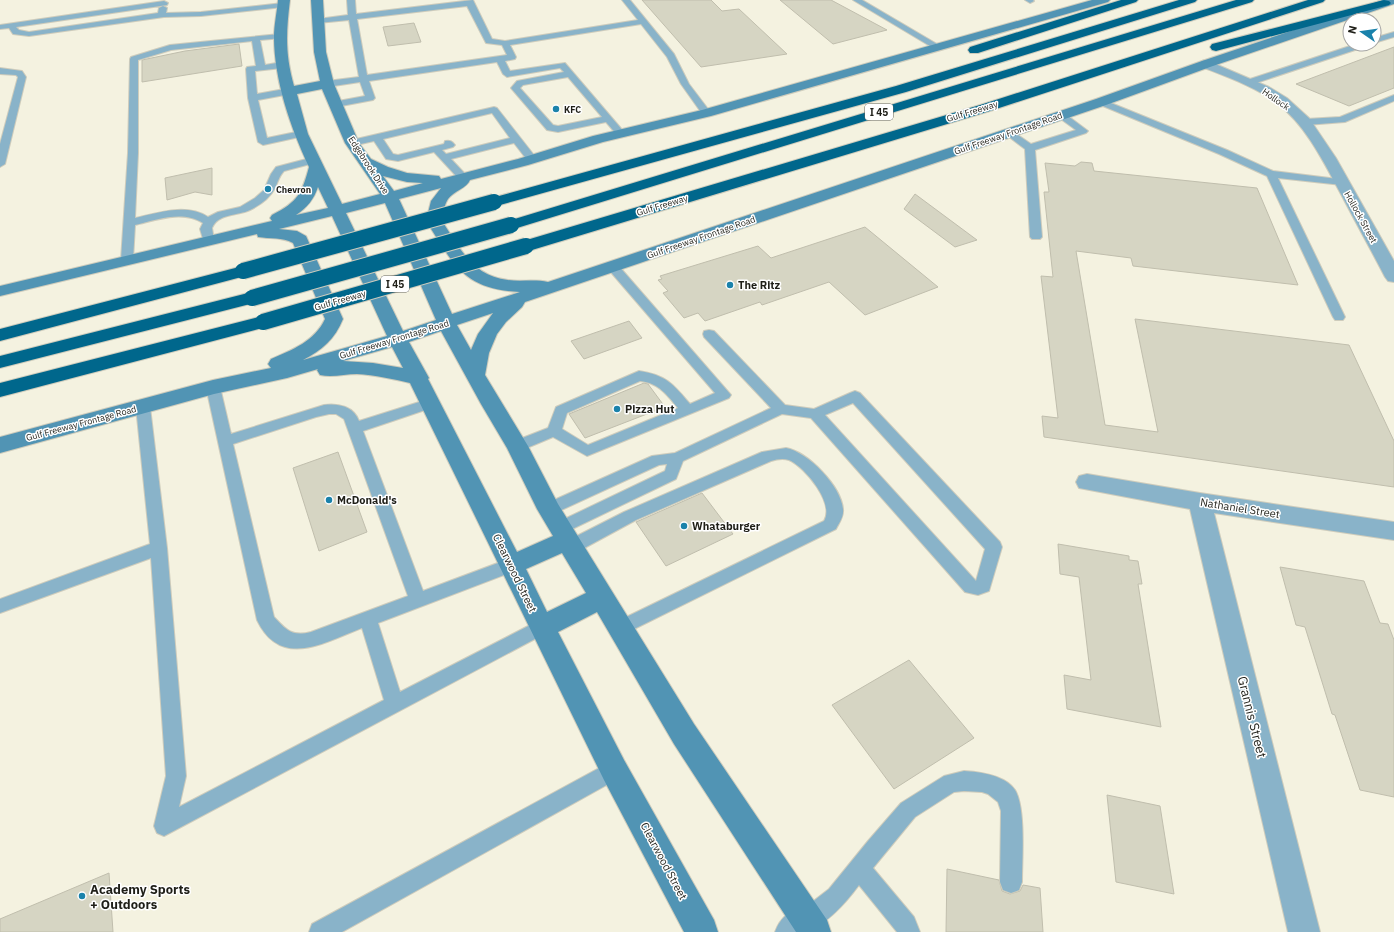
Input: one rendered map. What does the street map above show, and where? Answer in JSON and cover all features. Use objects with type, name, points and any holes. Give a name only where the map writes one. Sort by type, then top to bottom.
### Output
[{"type":"highway","points":[[959,55],[1132,0]]},
{"type":"highway","name":"I 45","points":[[0,334],[242,271],[752,131],[901,89],[1191,0]]},
{"type":"highway","name":"I 45","points":[[0,362],[252,298],[511,225],[1248,0]]},
{"type":"highway","name":"Gulf Freeway","points":[[0,390],[263,322],[526,246],[985,108],[1319,0]]},
{"type":"highway","points":[[985,108],[1205,55]]},
{"type":"highway","points":[[752,131],[786,110],[831,96]]},
{"type":"main road","name":"Edgebrook Drive","points":[[317,0],[320,52],[327,84],[352,143],[390,197],[447,324]]},
{"type":"main road","points":[[0,291],[338,210],[466,177],[620,134],[706,113],[1104,0]]},
{"type":"main road","name":"Gulf Freeway Frontage Road","points":[[0,444],[143,407],[213,387],[287,371],[447,324],[1101,102],[1205,55],[1390,2]]},
{"type":"main road","points":[[284,3],[280,36],[282,64],[302,134],[338,210]]},
{"type":"main road","points":[[290,91],[327,84]]},
{"type":"main road","points":[[365,161],[382,172],[401,177],[428,179],[466,177]]},
{"type":"main road","points":[[236,234],[292,212],[299,206],[305,200],[311,187],[315,163]]},
{"type":"main road","points":[[466,177],[444,193],[436,205],[434,221],[464,265],[478,277],[504,285],[538,286],[564,284]]},
{"type":"main road","name":"Clearwood Street","points":[[338,210],[398,339],[432,403],[614,770],[702,932]]},
{"type":"main road","points":[[236,234],[274,233],[291,235],[300,240],[334,319],[332,328],[320,341],[295,356],[244,380]]},
{"type":"main road","points":[[476,374],[479,351],[490,328],[508,309],[523,298]]},
{"type":"main road","points":[[447,324],[476,374],[491,404],[517,446],[562,531],[684,734],[804,928]]},
{"type":"main road","points":[[244,380],[276,378],[339,367],[357,367],[419,378]]},
{"type":"main road","points":[[511,565],[562,531]]},
{"type":"main road","points":[[542,627],[602,597]]},
{"type":"street","name":"Hollock","points":[[1205,55],[1282,102],[1306,122],[1328,157]]},
{"type":"street","name":"Hollock Street","points":[[1328,157],[1394,277]]},
{"type":"street","name":"Nathaniel Street","points":[[1087,482],[1200,502],[1394,531]]},
{"type":"street","name":"Grannis Street","points":[[1200,502],[1304,932]]},
{"type":"lane","points":[[336,104],[370,98],[363,79],[352,17],[351,0]]},
{"type":"lane","points":[[626,0],[671,56],[685,84],[706,113]]},
{"type":"lane","points":[[857,0],[938,47]]},
{"type":"lane","points":[[318,21],[469,1],[488,41],[505,43],[644,21]]},
{"type":"lane","points":[[0,27],[165,2],[162,15],[164,15]]},
{"type":"lane","points":[[13,25],[12,27],[16,32],[29,34],[164,15],[201,14],[284,3]]},
{"type":"lane","points":[[1382,38],[1394,34]]},
{"type":"lane","points":[[126,260],[133,153],[134,59],[170,48],[280,36]]},
{"type":"lane","points":[[256,38],[261,68]]},
{"type":"lane","points":[[327,84],[512,57],[505,43]]},
{"type":"lane","points":[[1250,82],[1342,51]]},
{"type":"lane","points":[[500,59],[507,74],[562,65],[620,134]]},
{"type":"lane","points":[[282,64],[250,69],[253,98],[263,142],[302,134]]},
{"type":"lane","points":[[0,72],[19,73],[22,77],[0,164]]},
{"type":"lane","points":[[570,74],[520,83],[515,88],[550,128],[558,129],[608,119]]},
{"type":"lane","points":[[253,98],[290,91]]},
{"type":"lane","points":[[1306,122],[1342,120],[1394,98]]},
{"type":"lane","points":[[1101,102],[1223,152],[1271,174],[1342,182]]},
{"type":"lane","points":[[352,143],[494,110],[532,159]]},
{"type":"lane","points":[[1030,148],[1083,131],[1061,115]]},
{"type":"lane","points":[[434,124],[441,134]]},
{"type":"lane","points":[[420,128],[427,137]]},
{"type":"lane","points":[[400,132],[407,142]]},
{"type":"lane","points":[[1009,133],[1030,148]]},
{"type":"lane","points":[[377,137],[390,157],[398,158],[435,147],[450,145],[448,143]]},
{"type":"lane","points":[[444,157],[517,139]]},
{"type":"lane","points":[[435,147],[466,177]]},
{"type":"lane","points":[[1030,148],[1036,237]]},
{"type":"lane","points":[[208,240],[206,228],[209,222],[214,218],[243,209],[257,202],[268,192],[276,173],[280,169],[315,163]]},
{"type":"lane","points":[[1271,174],[1339,317]]},
{"type":"lane","points":[[129,223],[179,213],[192,212],[201,215],[209,222]]},
{"type":"lane","points":[[554,431],[587,451],[724,395],[613,268]]},
{"type":"lane","points":[[708,334],[781,409]]},
{"type":"lane","points":[[517,446],[554,431],[561,410],[639,376],[654,377],[663,382],[687,410]]},
{"type":"lane","points":[[213,387],[266,620],[282,638],[302,643],[511,565]]},
{"type":"lane","points":[[562,531],[657,460],[677,458],[781,409],[815,414],[855,396],[994,547],[983,586],[978,588],[972,587],[815,414]]},
{"type":"lane","points":[[354,428],[432,403]]},
{"type":"lane","points":[[143,407],[159,548],[176,776],[164,826],[542,627]]},
{"type":"lane","points":[[225,441],[314,412],[329,409],[341,410],[350,416],[418,600]]},
{"type":"lane","points":[[562,531],[630,516],[768,456],[780,453],[792,454],[804,462],[830,495],[835,506],[835,517],[830,525],[620,628]]},
{"type":"lane","points":[[562,531],[671,475],[677,458]]},
{"type":"lane","points":[[0,606],[159,548]]},
{"type":"lane","points":[[368,619],[395,704]]},
{"type":"lane","points":[[320,932],[614,770]]},
{"type":"lane","points":[[804,928],[837,898],[884,836],[908,810],[951,783],[964,781],[982,782],[994,786],[1007,796],[1010,811],[1011,882]]},
{"type":"lane","points":[[859,868],[906,925],[909,932]]},
{"type":"building","points":[[642,0],[711,0],[722,11],[739,9],[787,54],[701,67]]},
{"type":"building","points":[[780,0],[831,0],[887,30],[833,44]]},
{"type":"building","points":[[414,23],[421,42],[388,46],[383,27]]},
{"type":"building","points":[[239,44],[242,66],[142,82],[142,60],[185,51]]},
{"type":"building","points":[[1394,47],[1394,88],[1349,106],[1296,84],[1382,52]]},
{"type":"building","points":[[1081,162],[1092,163],[1094,171],[1257,188],[1298,285],[1133,266],[1131,258],[1076,251],[1105,425],[1158,432],[1135,319],[1349,345],[1394,441],[1394,487],[1044,437],[1042,416],[1058,418],[1041,276],[1053,277],[1044,192],[1049,192],[1045,163],[1075,166]]},
{"type":"building","points":[[212,168],[212,195],[195,192],[167,200],[165,178]]},
{"type":"building","points":[[915,194],[977,240],[955,247],[904,209]]},
{"type":"building","points":[[865,227],[938,287],[865,315],[829,282],[762,305],[760,302],[705,321],[698,313],[684,318],[663,293],[668,291],[658,280],[662,279],[660,276],[758,246],[771,258]]},
{"type":"building","points":[[629,321],[642,338],[584,359],[571,341]]},
{"type":"building","name":"Pizza Hut","points":[[644,383],[648,384],[665,407],[585,438],[569,414]]},
{"type":"building","name":"McDonald's","points":[[338,452],[367,532],[319,551],[293,468]]},
{"type":"building","points":[[702,493],[733,534],[666,566],[636,522]]},
{"type":"building","points":[[1058,544],[1129,556],[1129,560],[1138,561],[1142,584],[1138,584],[1161,727],[1067,709],[1064,675],[1091,680],[1079,577],[1060,574]]},
{"type":"building","points":[[1280,567],[1364,581],[1380,623],[1388,624],[1394,640],[1394,797],[1360,790],[1335,715],[1332,714],[1305,627],[1296,625]]},
{"type":"building","points":[[909,660],[974,738],[894,789],[832,705]]},
{"type":"building","points":[[1107,795],[1160,806],[1174,894],[1116,882]]},
{"type":"building","points":[[947,869],[999,880],[1002,891],[1010,894],[1020,891],[1023,885],[1040,888],[1043,932],[946,932]]},
{"type":"building","name":"Academy Sports + Outdoors","points":[[109,873],[113,932],[0,932],[0,919]]},
{"type":"place","name":"KFC","points":[[556,109]]},
{"type":"place","name":"Chevron","points":[[268,189]]},
{"type":"place","name":"The Ritz","points":[[730,285]]},
{"type":"place","name":"Pizza Hut","points":[[617,409]]},
{"type":"place","name":"McDonald's","points":[[329,500]]},
{"type":"place","name":"Whataburger","points":[[684,526]]},
{"type":"place","name":"Academy Sports + Outdoors","points":[[82,896]]}]
